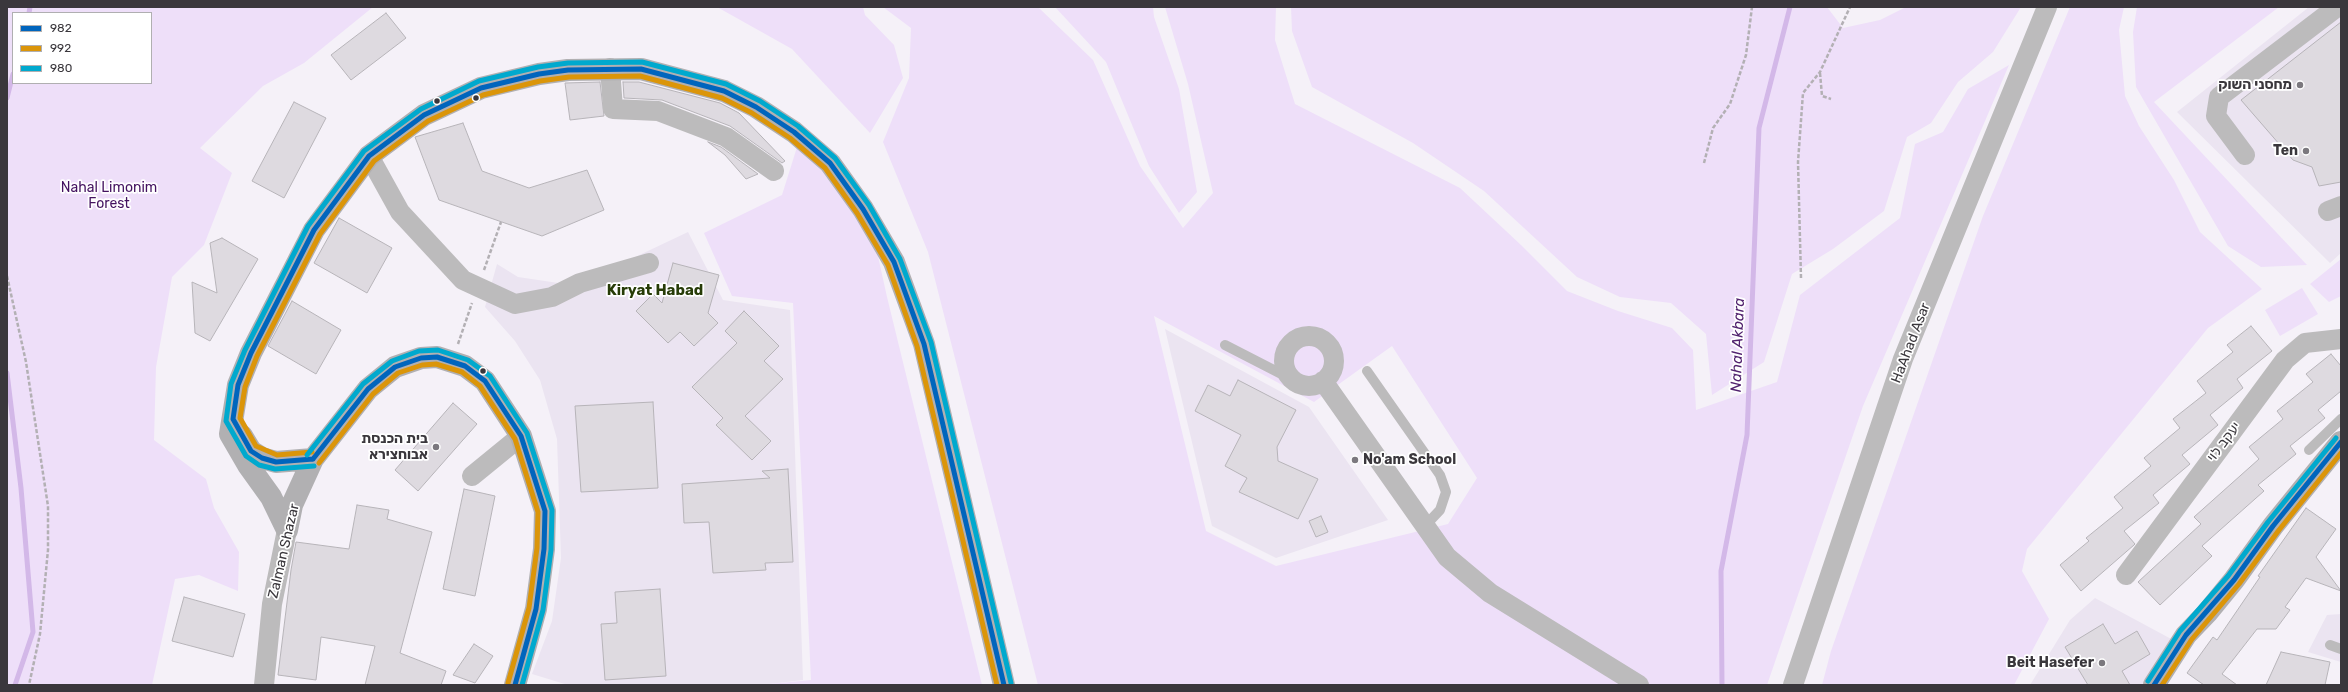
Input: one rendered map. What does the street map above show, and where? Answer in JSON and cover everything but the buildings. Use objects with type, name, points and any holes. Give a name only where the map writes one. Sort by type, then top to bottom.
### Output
[{"type":"street","name":"HaAhad Asar","points":[[1793,685],[1904,359],[2047,7]]},
{"type":"street","points":[[2245,155],[2216,116],[2219,97],[2337,7]]},
{"type":"street","points":[[610,68],[613,108],[658,111],[726,137],[774,171]]},
{"type":"street","points":[[287,530],[272,497],[248,466],[230,434],[238,385],[251,353],[314,230],[369,156],[424,115],[481,88],[539,74],[568,70],[610,68],[641,69],[680,77],[724,90],[756,106],[794,132],[830,163],[863,209],[894,262],[924,344],[1004,685]]},
{"type":"street","points":[[369,156],[400,212],[462,280],[515,304],[552,296],[580,283],[649,263]]},
{"type":"street","points":[[1313,336],[1321,339],[1332,352],[1333,368],[1323,381],[1312,385],[1299,384],[1292,379],[1284,364],[1287,348],[1301,337],[1313,336]]},
{"type":"street","name":"יעקב לוי","points":[[2126,575],[2285,360],[2305,343],[2341,339]]},
{"type":"street","name":"Zalman Shazar","points":[[264,685],[272,604],[292,505],[313,459],[368,389],[395,367],[421,358],[437,357],[465,366],[485,381],[521,436],[545,511],[544,549],[536,609],[519,684]]},
{"type":"street","points":[[1323,381],[1424,527],[1447,557],[1490,593],[1639,685]]},
{"type":"street","points":[[233,418],[251,451],[262,458],[276,462],[313,459]]},
{"type":"street","points":[[472,476],[521,436]]},
{"type":"street","points":[[2166,685],[2208,613],[2273,526],[2341,442]]},
{"type":"street","points":[[2154,685],[2186,635],[2208,613]]},
{"type":"lane","points":[[1225,345],[1299,384]]},
{"type":"lane","points":[[1366,371],[1440,475],[1446,492],[1440,510],[1424,527]]},
{"type":"lane","points":[[2309,450],[2341,418]]},
{"type":"lane","points":[[2330,645],[2341,649]]},
{"type":"path","points":[[1704,162],[1713,128],[1730,104],[1746,55],[1752,7]]},
{"type":"path","points":[[1801,278],[1798,162],[1803,94],[1820,72],[1850,7]]},
{"type":"path","points":[[1820,72],[1822,96],[1831,99]]},
{"type":"path","points":[[7,276],[26,362],[48,506],[48,550],[40,634],[29,685]]},
{"type":"shaded area","points":[[2309,7],[2341,7],[2341,253],[2330,263],[2177,112]]},
{"type":"shaded area","points":[[688,232],[723,300],[790,310],[803,680],[761,685],[568,685],[532,674],[552,621],[561,558],[557,439],[540,380],[515,341],[485,307],[497,264],[518,277],[565,284],[593,277]]},
{"type":"shaded area","points":[[1165,329],[1309,407],[1388,520],[1276,558],[1212,526]]},
{"type":"shaded area","name":"Beit Hasefer","points":[[2095,598],[2175,641],[2145,685],[2030,685],[2070,620]]},
{"type":"shaded area","points":[[2341,614],[2341,662],[2308,652],[2327,615]]},
{"type":"green space","name":"Nahal Limonim Forest","points":[[7,7],[373,7],[304,63],[263,86],[200,148],[232,173],[204,245],[172,277],[156,367],[154,440],[206,479],[214,508],[239,552],[238,591],[199,575],[175,579],[152,685],[7,685]]},
{"type":"green space","points":[[717,7],[863,7],[865,15],[894,45],[903,78],[870,133],[792,49]]},
{"type":"green space","points":[[883,7],[1039,8],[1093,60],[1140,166],[1183,228],[1213,193],[1188,84],[1165,7],[1276,7],[1275,40],[1295,104],[1460,188],[1521,245],[1567,291],[1618,311],[1672,328],[1693,350],[1696,410],[1777,382],[1800,295],[1900,218],[1915,144],[1943,132],[1968,89],[2009,65],[1863,406],[1767,685],[1038,685],[928,252],[883,142],[909,78],[911,28]],"holes":[[[1154,316],[1314,402],[1392,346],[1477,478],[1448,524],[1276,566],[1206,531]]]},
{"type":"green space","points":[[1055,7],[1153,7],[1154,17],[1179,89],[1197,192],[1179,213],[1149,166],[1106,62]]},
{"type":"green space","points":[[1291,7],[1827,7],[1843,28],[1880,20],[1906,7],[2021,7],[1993,52],[1958,82],[1931,123],[1907,137],[1884,211],[1833,249],[1792,274],[1764,362],[1712,395],[1706,334],[1671,303],[1620,297],[1577,277],[1484,191],[1413,143],[1312,87],[1292,31]]},
{"type":"green space","points":[[2070,7],[2124,7],[2119,30],[2125,96],[2139,126],[2174,180],[2200,232],[2262,289],[2208,328],[2027,549],[2022,571],[2049,619],[2014,685],[1822,685],[1831,651],[1983,216]]},
{"type":"green space","points":[[2137,7],[2279,7],[2154,102],[2307,265],[2261,267],[2228,246],[2136,87],[2133,32]]},
{"type":"green space","points":[[803,128],[874,238],[887,297],[982,685],[758,685],[811,680],[793,303],[732,296],[704,233],[782,195]]},
{"type":"green space","points":[[2341,259],[2341,296],[2329,302],[2310,284]]},
{"type":"green space","points":[[2302,288],[2318,314],[2280,336],[2265,310]]},
{"type":"waterway","points":[[29,12],[30,7]]},
{"type":"waterway","name":"Nahal Akbara","points":[[1722,685],[1721,571],[1747,435],[1759,128],[1790,7]]},
{"type":"waterway","points":[[7,98],[12,78]]},
{"type":"waterway","points":[[7,373],[21,488],[33,632],[15,685]]},
{"type":"transit line","name":"980","points":[[314,466],[275,469],[259,465],[246,456],[226,421],[231,384],[245,350],[308,226],[364,151],[421,109],[479,81],[538,67],[568,63],[642,62],[726,84],[760,101],[798,126],[835,158],[869,205],[900,259],[931,342],[1011,683]]},
{"type":"transit line","name":"982","points":[[313,459],[276,462],[262,458],[251,451],[233,419],[238,385],[251,353],[314,230],[369,156],[424,115],[481,88],[539,74],[568,70],[641,69],[724,91],[756,107],[794,132],[830,163],[863,209],[894,262],[924,344],[1004,685]]},
{"type":"transit line","name":"992","points":[[312,452],[277,455],[256,446],[240,418],[245,387],[257,356],[320,234],[374,161],[428,121],[483,95],[540,81],[569,77],[640,76],[722,98],[752,113],[790,138],[825,168],[857,213],[888,265],[917,346],[997,685]]},
{"type":"transit line","name":"980","points":[[307,455],[363,384],[392,361],[419,351],[438,350],[468,360],[490,376],[527,433],[552,510],[551,550],[543,610],[522,685]]},
{"type":"transit line","name":"982","points":[[313,459],[368,389],[395,367],[421,358],[437,357],[465,366],[485,381],[521,436],[545,511],[544,549],[536,609],[515,685]]},
{"type":"transit line","name":"992","points":[[319,463],[373,394],[398,373],[422,365],[436,364],[462,372],[480,386],[515,439],[538,512],[537,548],[529,608],[508,683]]},
{"type":"transit line","name":"980","points":[[2148,681],[2180,631],[2228,576],[2268,522],[2336,438]]},
{"type":"transit line","name":"982","points":[[2154,685],[2186,635],[2234,580],[2273,526],[2341,442]]},
{"type":"transit line","name":"992","points":[[2162,685],[2192,639],[2239,584],[2279,530],[2341,453]]},
{"type":"place","name":"מחסני השוק","points":[[2300,85]]},
{"type":"place","name":"Ten","points":[[2306,151]]},
{"type":"place","name":"בית הכנסת אבוחצירא","points":[[436,447]]},
{"type":"place","name":"No'am School","points":[[1355,460]]},
{"type":"place","name":"Beit Hasefer","points":[[2102,663]]},
{"type":"district","name":"Kiryat Habad","points":[[655,291]]}]
